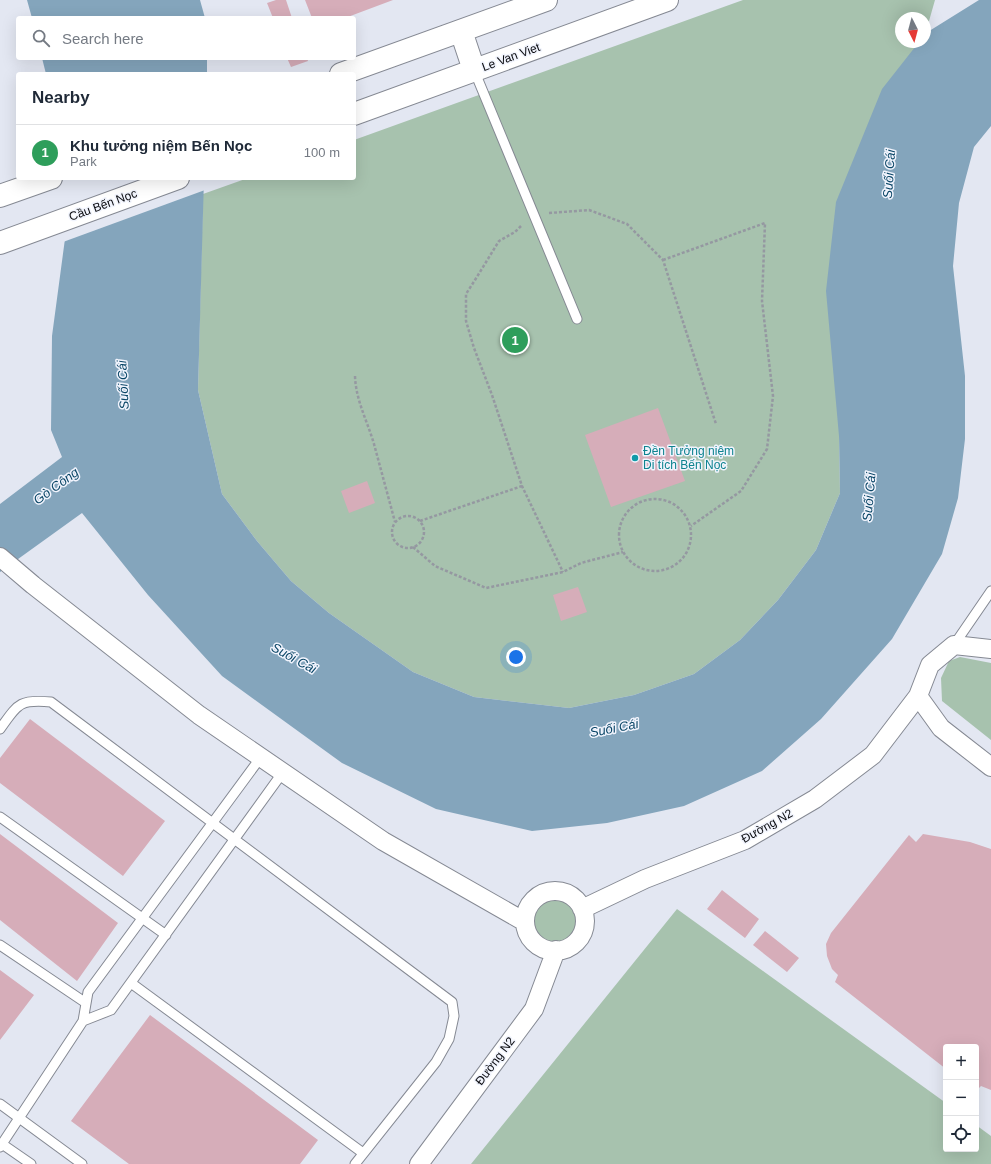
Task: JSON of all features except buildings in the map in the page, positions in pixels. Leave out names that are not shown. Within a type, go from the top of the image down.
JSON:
[{"type":"main road","points":[[346,72],[546,0]]},
{"type":"main road","name":"Le Van Viet","points":[[356,113],[667,0]]},
{"type":"main road","points":[[461,31],[474,70]]},
{"type":"main road","points":[[7,194],[46,180]]},
{"type":"main road","name":"Cầu Bến Nọc","points":[[0,242],[172,180]]},
{"type":"street","points":[[0,557],[33,585],[199,715],[383,841],[525,922]]},
{"type":"street","points":[[954,645],[991,649]]},
{"type":"street","name":"Đường N2","points":[[582,909],[645,879],[745,840],[815,799],[872,755],[918,696],[930,665],[954,645]]},
{"type":"street","points":[[918,696],[941,728],[991,767]]},
{"type":"street","points":[[558,891],[568,894],[576,900],[582,909],[584,925],[582,933],[572,945],[556,950],[547,950],[531,939],[525,922],[526,912],[531,903],[538,896],[548,892],[558,891]]},
{"type":"street","name":"Đường N2","points":[[419,1164],[534,1009],[556,950]]},
{"type":"lane","points":[[474,70],[577,319]]},
{"type":"lane","points":[[954,645],[991,591]]},
{"type":"lane","points":[[0,729],[17,706],[32,700],[51,702],[452,1002],[454,1016],[449,1040],[436,1062],[355,1164]]},
{"type":"lane","points":[[31,1164],[1,1146],[83,1021],[88,992],[260,757]]},
{"type":"lane","points":[[83,1021],[112,1010],[283,772]]},
{"type":"lane","points":[[0,817],[166,935]]},
{"type":"lane","points":[[0,945],[86,1003]]},
{"type":"lane","points":[[130,983],[363,1153]]},
{"type":"lane","points":[[0,1104],[82,1164]]},
{"type":"path","points":[[563,572],[522,486],[466,321],[466,294],[498,241],[515,232],[534,214],[589,210],[627,224],[663,260],[716,424]]},
{"type":"path","points":[[663,260],[764,223],[762,301],[773,396],[767,449],[741,491],[691,526]]},
{"type":"path","points":[[355,376],[355,391],[374,443],[395,522],[392,531],[394,541],[403,547],[413,547],[421,541],[424,531],[420,521],[412,516],[403,516],[395,522]]},
{"type":"path","points":[[420,521],[522,486]]},
{"type":"path","points":[[651,498],[668,500],[683,510],[691,526],[691,543],[683,558],[668,568],[651,571],[635,565],[623,552],[619,535],[623,518],[634,505],[651,498]]},
{"type":"path","points":[[413,547],[435,566],[486,588],[563,572],[581,563],[623,552]]},
{"type":"green space","points":[[743,0],[935,0],[931,14],[931,12],[895,12],[895,48],[918,48],[839,436],[840,493],[816,550],[778,600],[740,640],[694,674],[634,695],[569,708],[474,697],[413,672],[329,613],[291,581],[257,541],[222,494],[198,390],[203,194],[242,180],[356,180],[356,139]]},
{"type":"green space","points":[[960,657],[991,663],[991,740],[942,701],[941,678],[949,661]]},
{"type":"green space","points":[[550,897],[558,897],[567,901],[573,907],[577,920],[573,933],[567,939],[558,943],[550,943],[541,939],[535,933],[531,924],[531,916],[535,907],[541,901]]},
{"type":"green space","points":[[677,909],[943,1101],[943,1152],[979,1152],[979,1127],[991,1136],[991,1164],[471,1164]]},
{"type":"water","points":[[27,0],[200,0],[204,16],[31,16]]},
{"type":"water","points":[[979,0],[991,0],[991,126],[974,147],[959,203],[953,266],[965,376],[965,439],[958,498],[942,554],[892,639],[821,719],[762,771],[684,806],[607,823],[532,831],[436,809],[342,763],[222,676],[148,595],[82,513],[0,572],[0,504],[62,457],[51,430],[52,336],[73,180],[204,180],[198,390],[222,494],[257,541],[291,581],[329,613],[413,672],[474,697],[569,708],[634,695],[694,674],[740,640],[778,600],[816,550],[840,493],[839,436],[826,291],[836,202],[882,89],[914,48],[931,48],[931,30]]},
{"type":"water","points":[[42,60],[207,60],[207,72],[46,72]]},
{"type":"pier","points":[[71,180],[206,180],[205,190],[63,242]]},
{"type":"place","name":"Khu tưởng niệm Bến Nọc","points":[[515,340]]},
{"type":"place","name":"Đền Tưởng niệm Di tích Bến Nọc","points":[[635,458]]},
{"type":"water label","name":"Suối Cái","points":[[889,174]]},
{"type":"water label","name":"Suối Cái","points":[[123,385]]},
{"type":"water label","name":"Gò Công","points":[[56,486]]},
{"type":"water label","name":"Suối Cái","points":[[869,497]]},
{"type":"water label","name":"Suối Cái","points":[[294,658]]},
{"type":"water label","name":"Suối Cái","points":[[614,728]]}]
